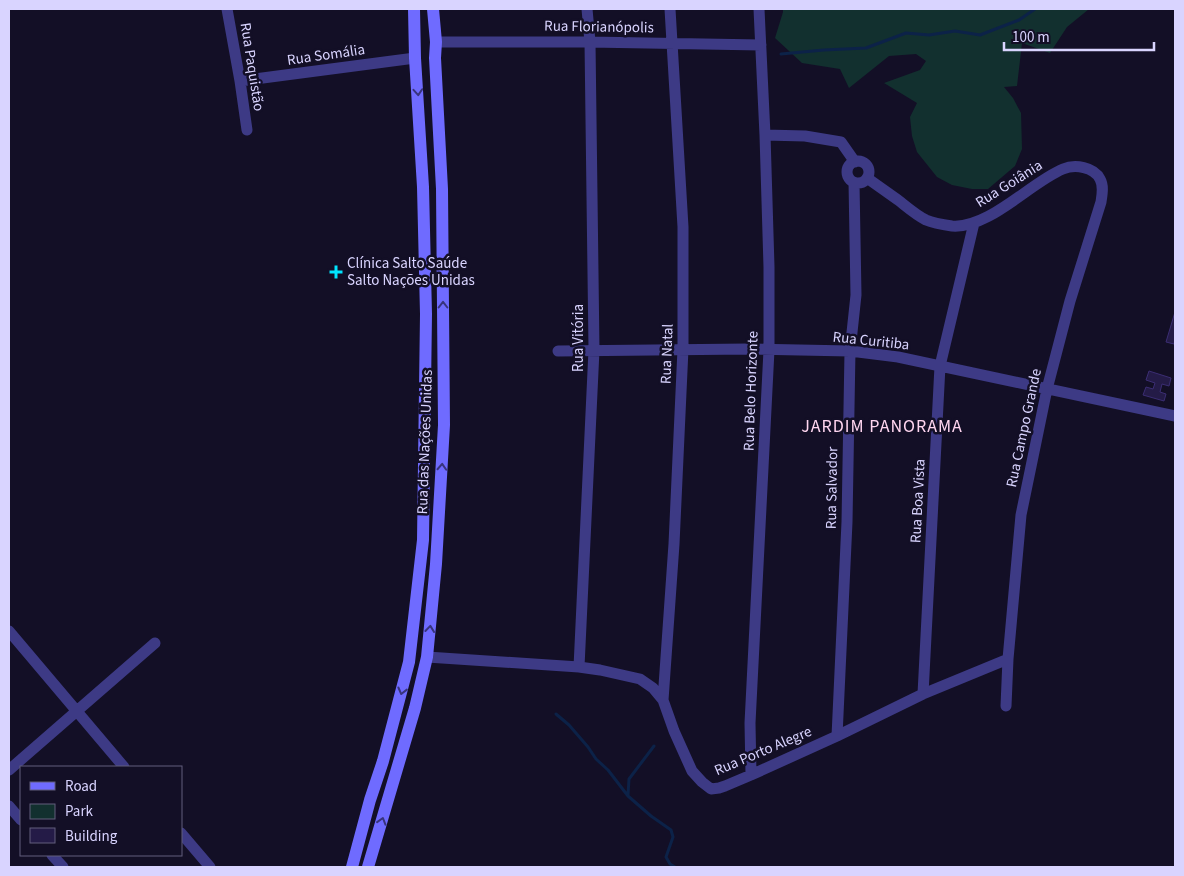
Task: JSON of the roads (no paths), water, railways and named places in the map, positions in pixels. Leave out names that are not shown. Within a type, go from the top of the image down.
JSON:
[{"type":"main road","name":"Rua das Nações Unidas","points":[[352,867],[409,662],[423,540],[426,314],[423,187],[414,9]]},
{"type":"main road","name":"Rua das Nações Unidas","points":[[368,867],[415,708],[427,657],[436,564],[444,425],[442,189],[433,9]]},
{"type":"main road","points":[[423,187],[430,185],[442,189]]},
{"type":"main road","points":[[423,540],[426,574],[431,573],[436,564]]},
{"type":"street","name":"Rua Paquistão","points":[[227,9],[240,82],[246,130]]},
{"type":"street","name":"Rua Vitória","points":[[579,667],[594,350],[590,42],[587,9]]},
{"type":"street","name":"Rua Natal","points":[[663,700],[674,544],[683,349],[683,227],[670,9]]},
{"type":"street","name":"Rua Belo Horizonte","points":[[751,775],[750,723],[769,350],[769,267],[759,9]]},
{"type":"street","name":"Rua Florianópolis","points":[[436,42],[761,45]]},
{"type":"street","name":"Rua Somália","points":[[240,82],[415,58]]},
{"type":"street","points":[[765,135],[805,136],[841,142],[855,162]]},
{"type":"street","points":[[857,161],[863,162],[867,165],[869,171],[867,178],[859,183],[854,182],[849,178],[848,167],[857,161]]},
{"type":"street","name":"Rua Goiânia","points":[[867,178],[910,210],[928,220],[954,226],[974,223],[989,216],[1064,168],[1075,166],[1089,169]]},
{"type":"street","name":"Rua Campo Grande","points":[[1006,706],[1008,658],[1021,515],[1047,389],[1070,301],[1101,202],[1103,189],[1100,178],[1089,169]]},
{"type":"street","name":"Rua Salvador","points":[[837,736],[847,522],[850,351],[856,295],[854,182]]},
{"type":"street","name":"Rua Boa Vista","points":[[923,694],[940,366],[974,223]]},
{"type":"street","name":"Rua Curitiba","points":[[558,351],[683,349],[850,351],[898,357],[1175,416]]},
{"type":"street","points":[[9,631],[123,766]]},
{"type":"street","points":[[9,770],[155,643]]},
{"type":"street","name":"Rua Porto Alegre","points":[[427,657],[579,667],[640,679],[663,700],[670,722],[692,771],[702,782],[711,788],[719,788],[751,775],[923,694],[1008,658]]},
{"type":"street","points":[[9,806],[20,819]]},
{"type":"street","points":[[182,834],[210,867]]},
{"type":"street","points":[[53,856],[63,867]]},
{"type":"waterway","points":[[781,54],[866,48],[906,33],[929,35],[955,31],[980,35],[1019,20],[1035,9]]},
{"type":"waterway","points":[[556,714],[569,725],[628,796],[671,830],[673,837],[666,857],[670,864],[675,867]]},
{"type":"waterway","points":[[628,795],[629,779],[654,746]]},
{"type":"place","name":"Clínica Salto Saúde Salto Nações Unidas","points":[[336,272]]},
{"type":"district","name":"JARDIM PANORAMA","points":[[882,426]]}]
